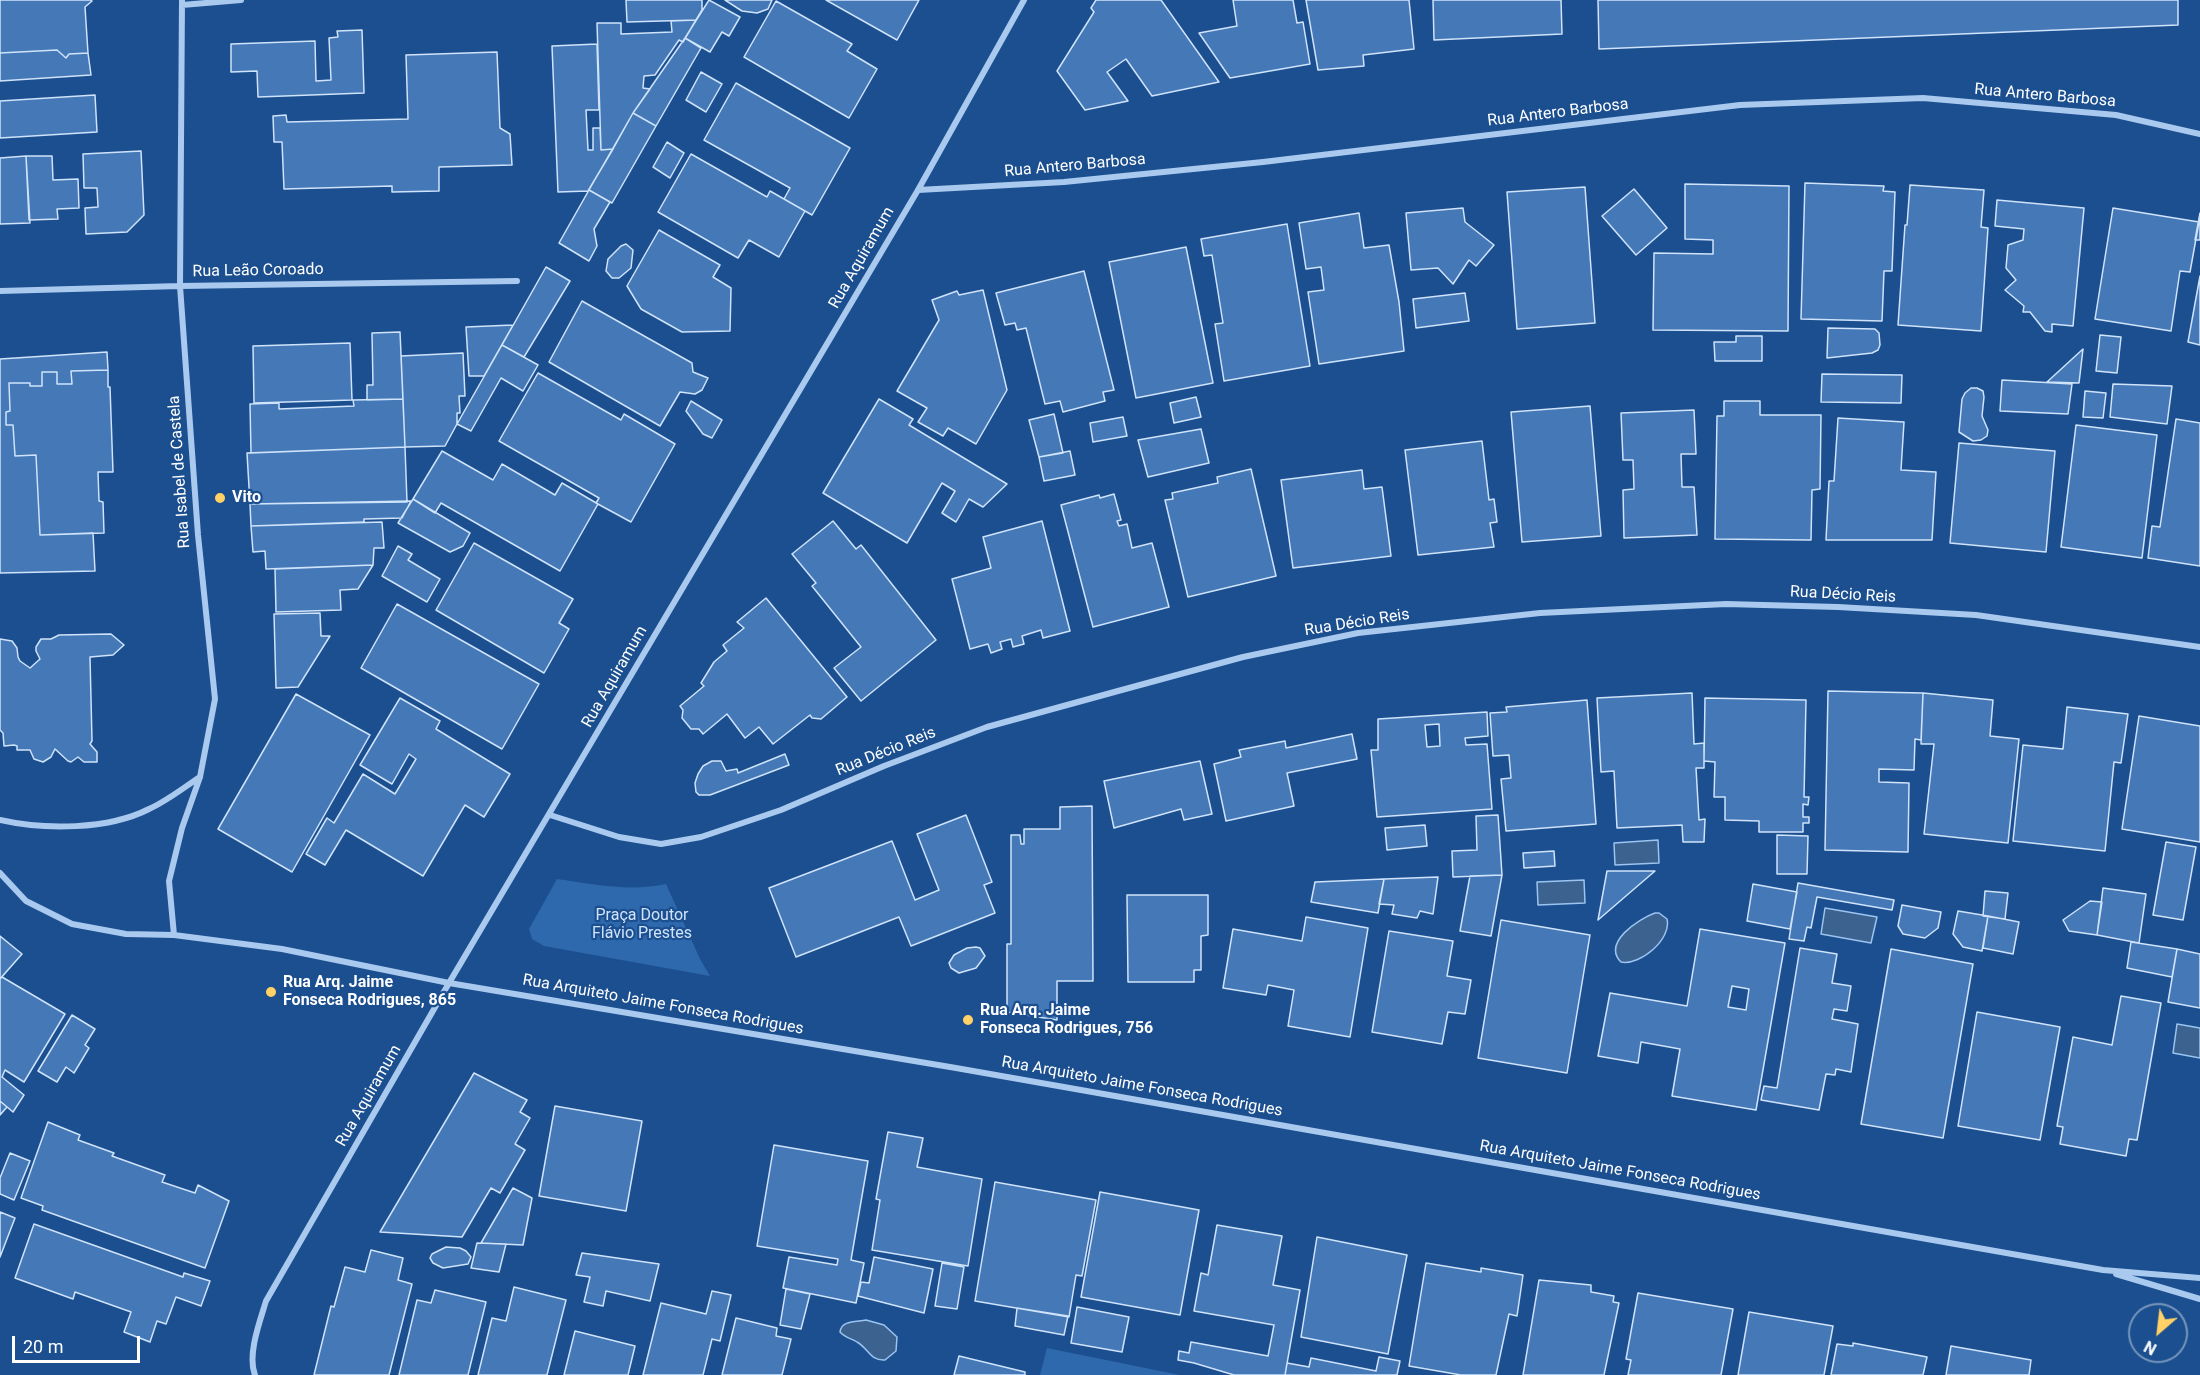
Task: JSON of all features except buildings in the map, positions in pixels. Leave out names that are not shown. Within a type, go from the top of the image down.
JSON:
[{"type":"street","points":[[182,2],[241,0]]},
{"type":"street","name":"Rua Aquiramum","points":[[255,1375],[253,1369],[255,1340],[266,1301],[449,983],[918,190],[1024,0]]},
{"type":"street","name":"Rua Isabel de Castela","points":[[174,935],[169,881],[182,828],[200,777],[215,699],[198,535],[180,286],[182,2]]},
{"type":"street","name":"Rua Antero Barbosa","points":[[918,190],[1064,182],[1263,162],[1740,105],[1923,98],[2116,115],[2200,134]]},
{"type":"street","name":"Rua Leão Coroado","points":[[0,291],[517,281]]},
{"type":"street","name":"Rua Décio Reis","points":[[550,815],[619,837],[661,844],[700,837],[781,810],[884,766],[987,727],[1243,657],[1358,633],[1540,613],[1726,604],[1838,607],[1976,615],[2200,646]]},
{"type":"street","points":[[0,820],[23,825],[58,828],[115,821],[149,810],[200,777]]},
{"type":"street","name":"Rua Arquiteto Jaime Fonseca Rodrigues","points":[[0,873],[26,901],[72,924],[126,934],[174,935],[282,949],[449,983],[956,1068],[2103,1270],[2200,1278]]},
{"type":"street","name":"Rua Arquiteto Jaime Fonseca Rodrigues","points":[[2103,1270],[2200,1299]]},
{"type":"green space","name":"Praça Doutor Flávio Prestes","points":[[557,879],[625,887],[666,884],[710,976],[544,946],[532,939],[529,929]]},
{"type":"green space","points":[[1047,1348],[1180,1375],[1040,1375]]},
{"type":"shaded area","points":[[1658,840],[1659,863],[1615,865],[1614,843]]},
{"type":"shaded area","points":[[1584,880],[1585,903],[1538,905],[1537,882]]},
{"type":"shaded area","points":[[1825,908],[1877,917],[1871,943],[1821,934]]},
{"type":"shaded area","points":[[1655,913],[1667,919],[1665,935],[1653,949],[1637,960],[1621,962],[1616,955],[1619,940],[1632,926]]},
{"type":"shaded area","points":[[2177,1024],[2200,1028],[2200,1058],[2173,1053]]},
{"type":"shaded area","points":[[866,1320],[884,1325],[897,1337],[896,1351],[885,1360],[876,1359],[861,1345],[840,1332],[846,1323]]},
{"type":"place","name":"Vito","points":[[220,498]]},
{"type":"place","name":"Rua Arq. Jaime Fonseca Rodrigues, 865","points":[[271,992]]},
{"type":"place","name":"Rua Arq. Jaime Fonseca Rodrigues, 756","points":[[968,1020]]}]
